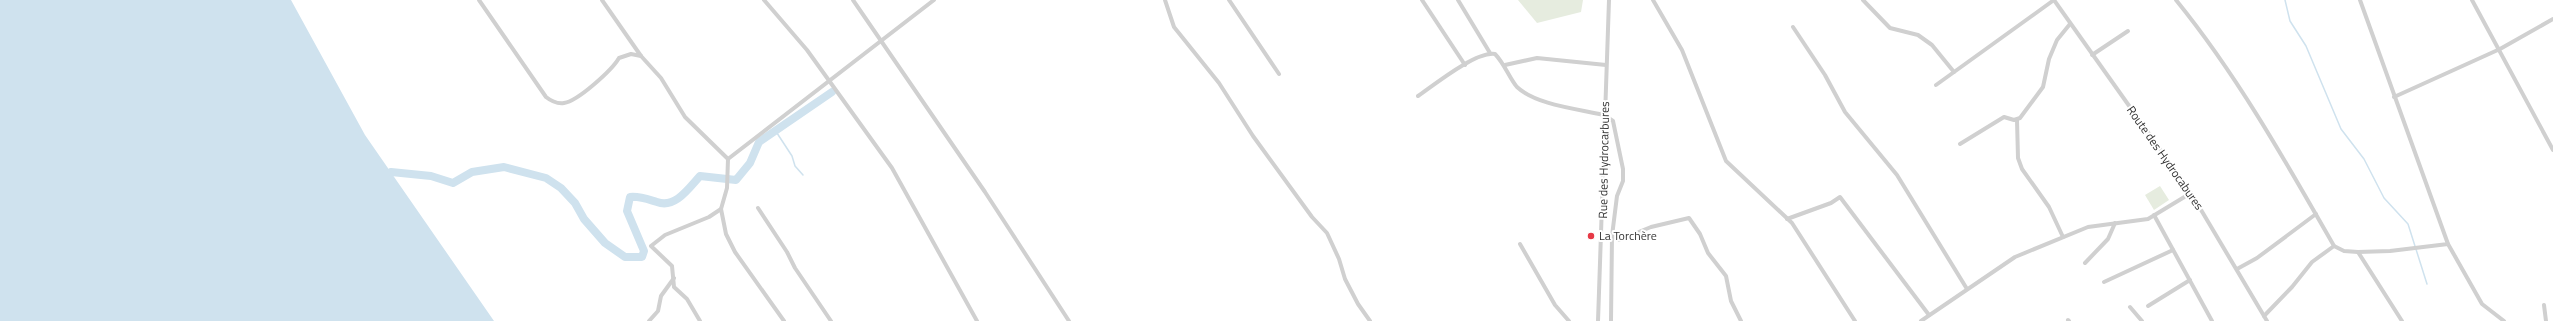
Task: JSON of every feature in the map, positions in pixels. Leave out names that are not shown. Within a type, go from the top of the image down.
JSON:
[{"type":"street","points":[[479,0],[546,97],[558,103],[569,102],[578,96],[613,68],[619,58],[631,54],[641,56]]},
{"type":"street","points":[[602,0],[641,56],[661,78],[685,117],[728,159]]},
{"type":"street","points":[[764,0],[831,81],[892,168],[977,321]]},
{"type":"street","points":[[853,0],[985,192],[1069,321]]},
{"type":"street","points":[[784,321],[735,252],[726,234],[722,209],[727,188],[728,174],[726,164],[728,159],[796,105],[831,81],[882,42],[934,0]]},
{"type":"street","points":[[1165,0],[1174,27],[1219,84],[1253,136],[1312,217],[1327,233],[1339,259],[1345,279],[1370,321]]},
{"type":"street","points":[[1229,0],[1279,74]]},
{"type":"street","points":[[1422,0],[1464,65]]},
{"type":"street","points":[[1458,0],[1490,53]]},
{"type":"street","name":"Rue des Hydrocarbures","points":[[1598,321],[1604,199],[1604,115],[1609,0]]},
{"type":"street","points":[[1653,0],[1682,50],[1726,161],[1743,179],[1767,197],[1806,242],[1855,321]]},
{"type":"street","points":[[1863,0],[1890,28],[1918,35],[1932,45],[1954,72]]},
{"type":"street","points":[[1936,84],[2054,0]]},
{"type":"street","name":"Route des Hydrocabures","points":[[2054,0],[2191,193],[2267,321]]},
{"type":"street","points":[[2176,0],[2203,32],[2270,136],[2334,246],[2344,251],[2358,252],[2448,244]]},
{"type":"street","points":[[2360,0],[2448,244],[2482,304],[2504,321]]},
{"type":"street","points":[[2472,0],[2500,49],[2553,150]]},
{"type":"street","points":[[2394,97],[2500,49],[2553,19]]},
{"type":"street","points":[[2063,237],[2049,207],[2022,169],[2018,158],[2017,120],[2043,87],[2054,46],[2062,32],[2070,24]]},
{"type":"street","points":[[1793,27],[1825,75],[1844,112],[1897,175],[1967,289]]},
{"type":"street","points":[[2092,55],[2128,31]]},
{"type":"street","points":[[1418,96],[1464,65],[1490,53],[1495,54],[1505,65],[1516,86],[1530,97],[1604,115],[1613,121],[1616,128],[1623,169],[1623,181],[1616,196],[1612,236],[1611,321]]},
{"type":"street","points":[[1505,65],[1537,58],[1606,65]]},
{"type":"street","points":[[1960,144],[2004,117],[2017,120]]},
{"type":"street","points":[[1921,321],[2014,257],[2095,225],[2139,221],[2154,215],[2191,193]]},
{"type":"street","points":[[1787,219],[1831,203],[1840,197],[1929,315]]},
{"type":"street","points":[[758,208],[787,252],[794,268],[832,321]]},
{"type":"street","points":[[700,321],[687,299],[674,287],[672,266],[651,246],[665,235],[709,217],[722,209]]},
{"type":"street","points":[[2237,269],[2257,258],[2316,214]]},
{"type":"street","points":[[2154,215],[2212,321]]},
{"type":"street","points":[[1612,236],[1619,240],[1651,227],[1689,218],[1700,234],[1708,253],[1726,276],[1731,301],[1741,321]]},
{"type":"street","points":[[2085,263],[2108,239],[2115,223]]},
{"type":"street","points":[[1520,244],[1555,305],[1569,321]]},
{"type":"street","points":[[2264,316],[2292,287],[2312,262],[2334,246]]},
{"type":"street","points":[[2104,282],[2174,250]]},
{"type":"street","points":[[2358,252],[2402,321]]},
{"type":"street","points":[[649,321],[658,312],[661,296],[674,277]]},
{"type":"street","points":[[2148,306],[2190,280]]},
{"type":"street","points":[[2544,305],[2546,321]]},
{"type":"street","points":[[2130,307],[2142,321]]},
{"type":"shaded area","points":[[1518,0],[1583,0],[1581,12],[1537,23]]},
{"type":"shaded area","points":[[2160,186],[2169,200],[2154,210],[2145,195]]},
{"type":"water","points":[[0,0],[291,0],[365,135],[494,321],[0,321]]},
{"type":"waterway","points":[[2285,0],[2290,21],[2306,46],[2341,129],[2364,159],[2384,198],[2408,224],[2427,284]]},
{"type":"waterway","points":[[391,172],[431,176],[453,183],[472,172],[504,167],[546,178],[561,188],[575,203],[584,219],[605,243],[625,257],[642,257],[644,251],[627,211],[630,197],[640,197],[657,202],[670,203],[681,196],[700,176],[736,180],[750,163],[759,142],[832,92]]},
{"type":"waterway","points":[[775,130],[792,156],[795,166],[803,175]]},
{"type":"place","name":"La Torchère","points":[[1591,236]]}]
